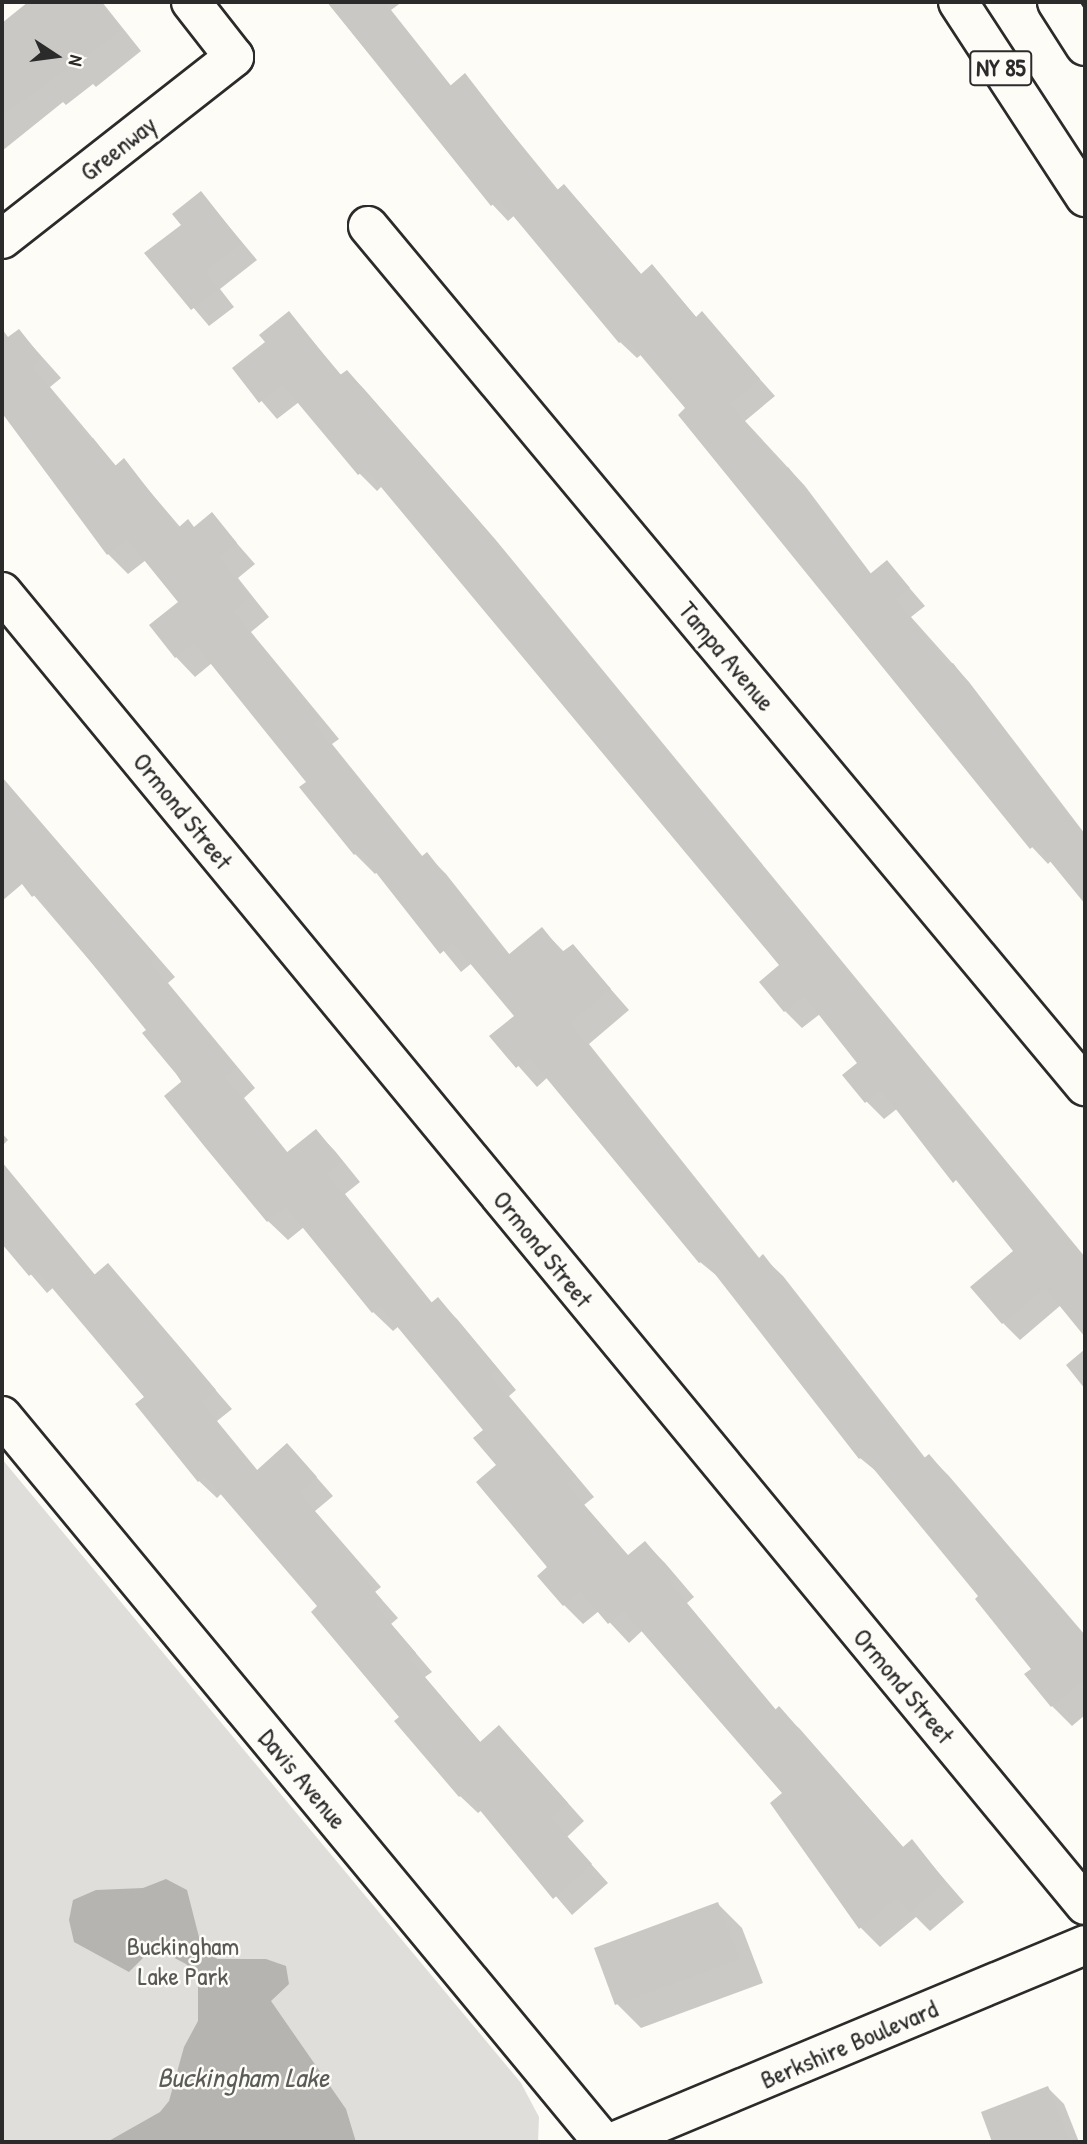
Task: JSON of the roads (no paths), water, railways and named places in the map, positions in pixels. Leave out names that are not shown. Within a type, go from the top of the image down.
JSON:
[{"type":"main road","name":"Greenway","points":[[2,239],[234,57],[191,2]]},
{"type":"main road","points":[[942,2],[1044,134]]},
{"type":"main road","name":"NY 85","points":[[958,2],[1085,197]]},
{"type":"main road","name":"Tampa Avenue","points":[[368,226],[1085,1086]]},
{"type":"main road","name":"Ormond Street","points":[[2,592],[1085,1905]]},
{"type":"main road","name":"Davis Avenue","points":[[2,1416],[603,2142]]},
{"type":"main road","name":"Berkshire Boulevard","points":[[613,2142],[1085,1945]]},
{"type":"water","name":"Buckingham Lake","points":[[166,1879],[187,1890],[199,1937],[217,1959],[266,1959],[286,1966],[289,1984],[271,2001],[346,2109],[356,2142],[107,2142],[160,2112],[169,2101],[184,2047],[198,2021],[198,1978],[186,1964],[167,1954],[149,1952],[129,1972],[74,1942],[69,1920],[73,1900],[96,1890],[143,1888]]},
{"type":"park label","name":"Buckingham Lake Park","points":[[183,1961]]}]
